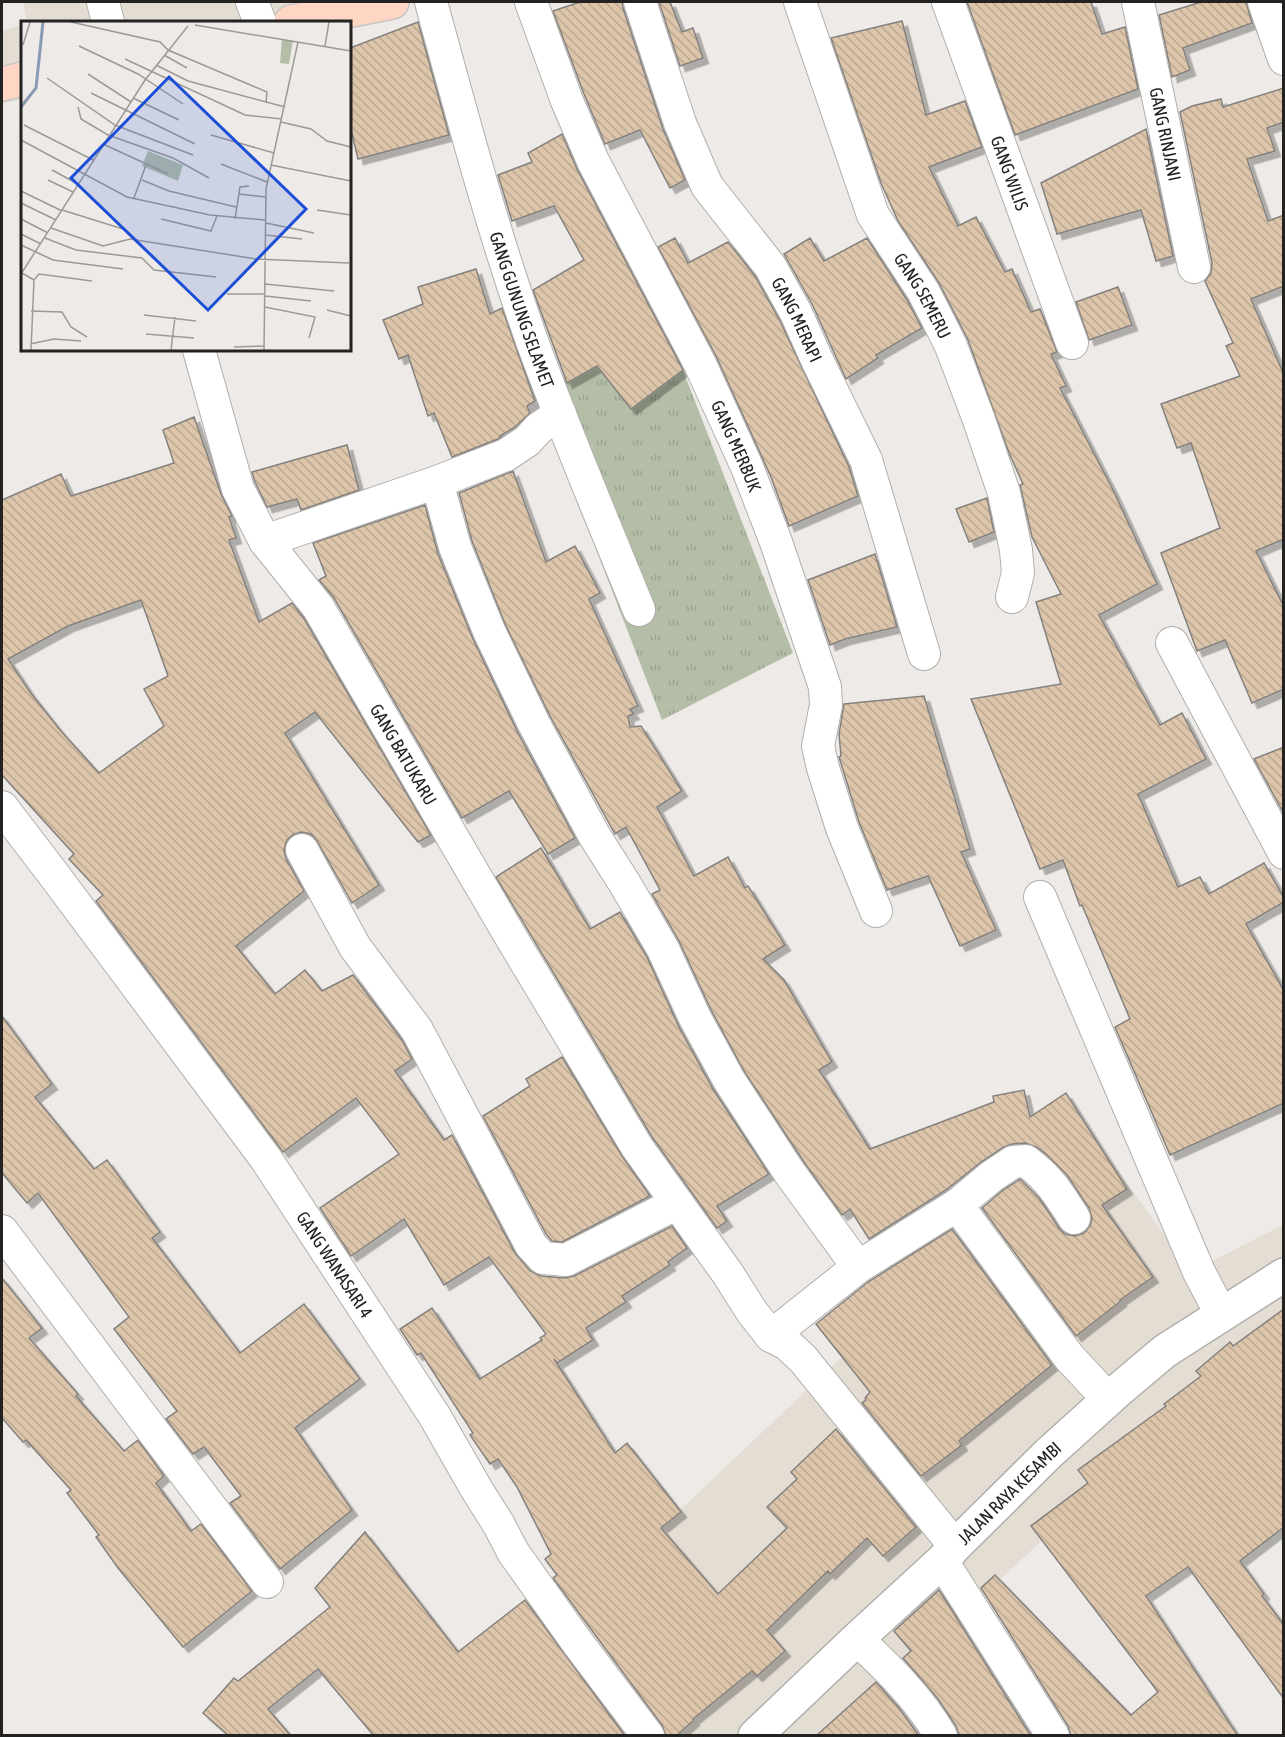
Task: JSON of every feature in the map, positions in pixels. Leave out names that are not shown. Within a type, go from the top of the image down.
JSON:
[{"type":"main road","points":[[296,21],[392,2]]},
{"type":"street","points":[[252,2],[260,21]]},
{"type":"street","name":"GANG GUNUNG SELAMET","points":[[431,2],[477,174],[532,340],[639,610]]},
{"type":"street","name":"GANG MERBUK","points":[[531,2],[567,101],[593,161],[700,364],[747,467],[776,542],[825,687],[826,705],[818,746],[823,768],[842,828],[876,911]]},
{"type":"street","name":"GANG MERAPI","points":[[639,2],[680,123],[707,186],[770,266],[796,313],[866,460],[924,654]]},
{"type":"street","name":"GANG SEMERU","points":[[800,2],[873,215],[923,291],[936,316],[951,346],[979,420],[1004,493],[1016,550],[1018,573],[1012,597]]},
{"type":"street","name":"GANG WILIS","points":[[948,2],[1072,343]]},
{"type":"street","name":"GANG RINJANI","points":[[1138,2],[1194,267]]},
{"type":"street","points":[[1264,2],[1284,59]]},
{"type":"street","name":"GANG BATUKARU","points":[[199,351],[238,489],[265,541],[318,607],[509,934],[638,1147],[728,1274],[752,1312],[771,1336],[787,1344],[803,1359],[948,1553],[1053,1736]]},
{"type":"street","points":[[265,541],[437,482],[506,455],[560,414]]},
{"type":"street","points":[[437,482],[455,548],[484,620],[534,724],[594,835],[663,949],[694,1018],[729,1080],[789,1173],[858,1267]]},
{"type":"street","points":[[1172,643],[1284,853]]},
{"type":"street","name":"GANG WANASARI 4","points":[[2,807],[266,1160],[434,1415],[513,1552],[648,1736]]},
{"type":"street","points":[[302,850],[355,947],[417,1030],[531,1245],[543,1258],[566,1260],[677,1203]]},
{"type":"street","points":[[1040,897],[1199,1272],[1221,1314]]},
{"type":"street","points":[[771,1336],[858,1267],[957,1205],[1013,1162],[1026,1161],[1040,1171],[1053,1184],[1074,1218]]},
{"type":"street","points":[[957,1205],[1069,1357],[1108,1400]]},
{"type":"street","points":[[2,1231],[267,1582]]},
{"type":"street","name":"JALAN RAYA KESAMBI","points":[[755,1736],[948,1553],[1048,1453],[1108,1400],[1165,1352],[1284,1275]]},
{"type":"street","points":[[857,1638],[901,1680],[929,1716],[940,1736]]},
{"type":"shaded area","points":[[23,2],[290,2],[296,21],[27,21]]},
{"type":"shaded area","points":[[21,25],[21,99],[2,104],[2,30]]},
{"type":"shaded area","points":[[1105,1153],[1191,1272],[1283,1225],[1283,1342],[1249,1364],[1038,1544],[835,1735],[453,1736],[563,1621],[963,1242]]},
{"type":"green space","points":[[670,337],[793,653],[662,720],[535,391]]},
{"type":"building","points":[[580,2],[622,2],[663,129],[685,180],[670,188],[640,130],[605,144],[553,11]]},
{"type":"building","points":[[659,2],[670,2],[682,32],[693,28],[703,58],[680,66]]},
{"type":"building","points":[[967,2],[1091,2],[1102,34],[1125,27],[1138,89],[1015,135]]},
{"type":"building","points":[[1201,2],[1246,2],[1252,23],[1183,48],[1190,70],[1172,77],[1159,15]]},
{"type":"building","points":[[902,21],[926,115],[965,101],[982,147],[929,167],[958,226],[976,217],[1005,272],[1012,269],[1031,312],[1040,309],[1057,352],[1051,354],[1066,386],[1060,388],[1113,490],[1157,584],[1099,615],[1160,725],[1182,713],[1206,759],[1138,794],[1178,887],[1200,877],[1209,894],[1264,863],[1284,898],[1284,902],[1246,924],[1284,991],[1284,1103],[1170,1155],[1115,1027],[1130,1019],[1082,905],[1080,906],[1063,860],[1040,869],[971,699],[1061,684],[1036,602],[1061,594],[1032,537],[1020,485],[1023,484],[1009,453],[968,340],[939,283],[898,221],[881,183],[831,38]]},
{"type":"building","points":[[418,22],[449,135],[358,159],[351,129],[351,48]]},
{"type":"building","points":[[1284,88],[1284,122],[1267,128],[1275,151],[1247,159],[1268,221],[1284,215],[1284,286],[1251,299],[1284,375],[1284,539],[1256,551],[1284,607],[1284,689],[1252,703],[1225,640],[1197,651],[1161,553],[1220,528],[1191,443],[1177,448],[1161,404],[1240,376],[1226,346],[1233,343],[1205,281],[1211,273],[1212,263],[1180,112],[1192,106],[1221,99],[1223,107]]},
{"type":"building","points":[[1146,129],[1173,256],[1156,261],[1141,210],[1057,234],[1041,183]]},
{"type":"building","points":[[562,134],[577,169],[683,370],[631,409],[597,366],[567,383],[533,290],[584,260],[554,206],[512,221],[498,175],[532,162],[528,153]]},
{"type":"building","points":[[675,238],[688,263],[728,242],[755,276],[780,321],[849,467],[858,496],[789,526],[771,477],[716,356],[658,247]]},
{"type":"building","points":[[810,238],[824,261],[867,238],[907,300],[922,328],[876,355],[878,358],[846,379],[812,304],[784,254]]},
{"type":"building","points":[[476,269],[490,314],[502,308],[535,401],[527,406],[530,413],[501,437],[452,457],[434,413],[428,416],[408,355],[399,359],[383,320],[423,304],[418,287]]},
{"type":"building","points":[[1118,287],[1132,325],[1089,340],[1076,302]]},
{"type":"building","points":[[194,417],[221,494],[232,516],[229,517],[236,538],[229,540],[259,622],[292,603],[303,617],[431,835],[418,842],[315,712],[285,733],[379,885],[352,903],[317,841],[311,834],[302,832],[294,834],[287,840],[284,850],[286,859],[304,891],[236,946],[275,994],[305,970],[322,991],[353,975],[402,1040],[412,1059],[395,1071],[444,1140],[452,1135],[515,1253],[530,1271],[541,1276],[564,1278],[574,1276],[672,1226],[687,1248],[668,1262],[670,1265],[622,1296],[626,1302],[586,1328],[593,1340],[557,1363],[554,1359],[615,1453],[627,1443],[681,1512],[661,1528],[718,1594],[787,1528],[767,1507],[797,1479],[791,1472],[836,1429],[916,1527],[883,1556],[867,1538],[830,1574],[828,1571],[767,1630],[785,1651],[757,1676],[752,1671],[693,1719],[676,1736],[666,1736],[662,1725],[553,1578],[557,1575],[545,1559],[551,1554],[517,1487],[498,1459],[490,1464],[470,1435],[473,1433],[421,1353],[417,1355],[400,1329],[432,1308],[480,1379],[542,1340],[540,1338],[546,1334],[489,1257],[444,1285],[404,1219],[351,1256],[320,1208],[399,1154],[356,1098],[283,1152],[96,901],[103,895],[69,859],[74,854],[2,775],[2,500],[61,474],[71,496],[174,463],[163,430]],"holes":[[[141,600],[168,676],[144,689],[164,726],[99,773],[60,730],[8,659],[68,626]]]},
{"type":"building","points":[[347,445],[359,490],[301,510],[297,499],[267,507],[252,472]]},
{"type":"building","points":[[513,471],[546,562],[575,546],[600,593],[589,599],[638,706],[630,709],[634,714],[628,716],[630,727],[641,726],[682,791],[657,807],[694,876],[728,857],[745,888],[748,886],[785,945],[763,959],[784,980],[832,1062],[819,1070],[870,1149],[994,1102],[993,1096],[1024,1090],[1030,1117],[1066,1093],[1127,1189],[1102,1205],[1153,1277],[1120,1300],[1076,1336],[982,1208],[1020,1179],[1039,1198],[1065,1234],[1075,1236],[1084,1233],[1090,1226],[1092,1218],[1089,1208],[1067,1175],[1046,1154],[1025,1143],[1004,1147],[946,1190],[869,1239],[850,1209],[842,1215],[744,1071],[711,1010],[679,941],[652,894],[660,890],[626,827],[615,834],[550,716],[505,624],[472,541],[459,493]]},
{"type":"building","points":[[987,498],[994,532],[969,542],[956,509]]},
{"type":"building","points":[[425,505],[438,554],[473,639],[518,733],[575,838],[548,854],[509,791],[462,818],[334,598],[319,580],[326,576],[313,543]]},
{"type":"building","points":[[875,554],[897,627],[845,639],[830,645],[808,580]]},
{"type":"building","points":[[924,696],[970,849],[961,852],[996,930],[960,946],[928,876],[887,890],[859,822],[839,757],[841,756],[839,734],[844,704]]},
{"type":"building","points":[[1284,747],[1284,814],[1254,759]]},
{"type":"building","points":[[541,848],[590,929],[620,912],[647,957],[679,1027],[713,1089],[769,1174],[717,1206],[727,1221],[717,1228],[652,1137],[496,877]]},
{"type":"building","points":[[2,1016],[52,1084],[35,1097],[94,1169],[107,1160],[160,1232],[152,1238],[240,1353],[304,1304],[360,1379],[295,1428],[352,1510],[280,1569],[230,1503],[241,1496],[204,1447],[193,1454],[166,1419],[177,1411],[114,1329],[129,1317],[38,1193],[27,1203],[2,1173]]},
{"type":"building","points":[[562,1057],[622,1156],[650,1196],[562,1242],[552,1241],[546,1234],[483,1116],[530,1086],[526,1079]]},
{"type":"building","points":[[952,1229],[1052,1365],[959,1441],[962,1445],[921,1476],[862,1403],[870,1392],[816,1324],[868,1282]]},
{"type":"building","points":[[2,1278],[42,1328],[29,1338],[124,1451],[138,1440],[164,1476],[156,1483],[191,1531],[201,1524],[252,1591],[183,1647],[118,1568],[96,1537],[99,1535],[67,1493],[71,1490],[26,1440],[23,1442],[2,1418]]},
{"type":"building","points":[[1284,1309],[1284,1527],[1240,1561],[1284,1625],[1284,1699],[1188,1567],[1146,1596],[1238,1736],[1071,1736],[1068,1726],[981,1588],[995,1575],[1131,1715],[1158,1692],[1031,1526],[1088,1483],[1078,1470],[1166,1406],[1164,1404],[1201,1376],[1196,1371],[1230,1342],[1233,1346]]},
{"type":"building","points":[[365,1532],[458,1652],[525,1600],[625,1736],[374,1736],[318,1669],[268,1709],[291,1736],[229,1736],[203,1713],[234,1678],[238,1681],[330,1607],[315,1588]]},
{"type":"building","points":[[939,1590],[1031,1736],[959,1736],[956,1726],[938,1699],[903,1658],[911,1651],[894,1631]]},
{"type":"building","points":[[876,1682],[919,1736],[816,1736]]}]
